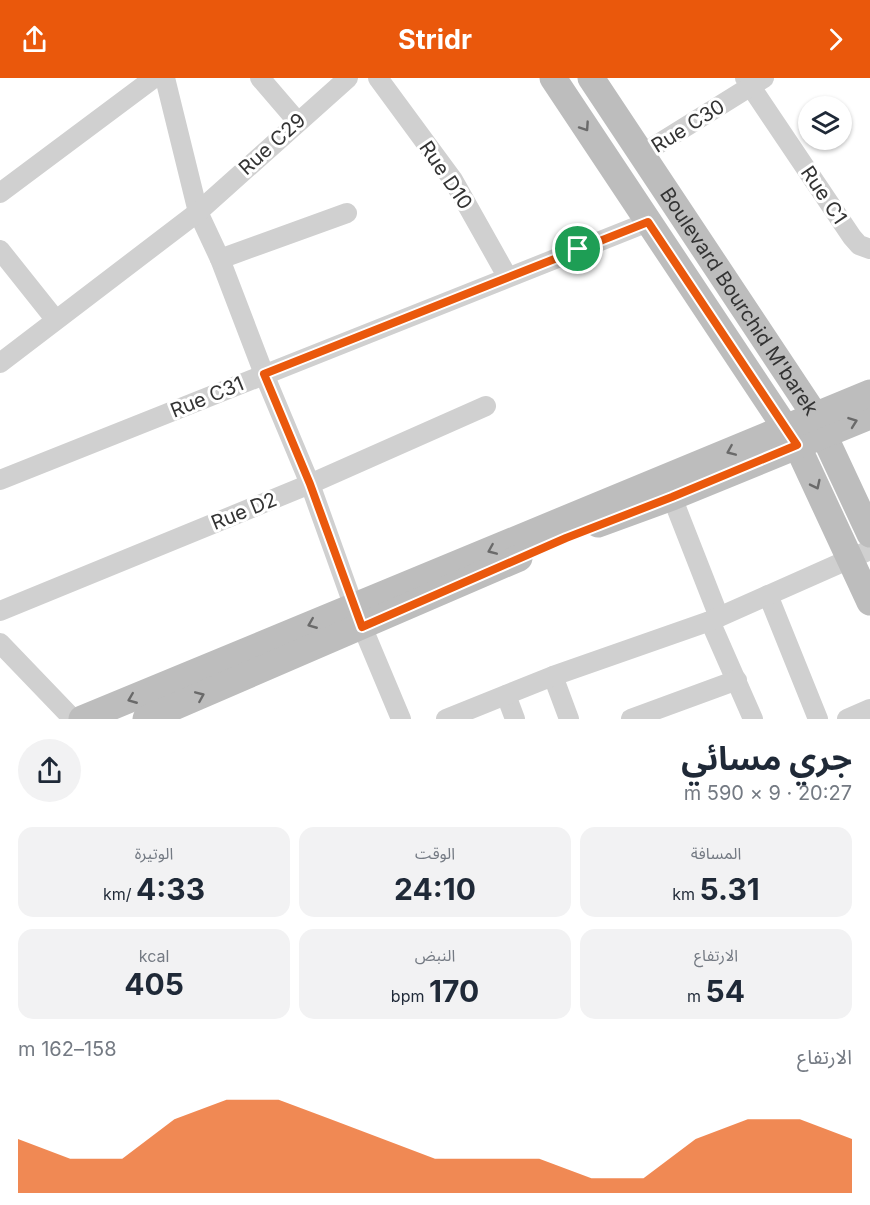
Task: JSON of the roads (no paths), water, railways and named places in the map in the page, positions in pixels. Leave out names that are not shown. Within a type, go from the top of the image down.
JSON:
[{"type":"main road","name":"Boulevard Bourchid M'barek","points":[[553,78],[791,436],[860,553],[870,602]]},
{"type":"main road","name":"Boulevard Bourchid M'barek","points":[[591,78],[818,424],[870,534]]},
{"type":"main road","points":[[643,213],[663,186]]},
{"type":"main road","points":[[146,719],[358,617],[818,424],[870,393]]},
{"type":"main road","points":[[818,424],[870,416]]},
{"type":"main road","points":[[82,719],[672,497],[791,436]]},
{"type":"street","points":[[0,193],[154,78]]},
{"type":"street","points":[[165,78],[198,212],[220,259],[264,374],[310,484],[358,617],[401,719]]},
{"type":"street","points":[[260,78],[297,122]]},
{"type":"street","name":"Rue C29","points":[[0,363],[198,212],[348,78]]},
{"type":"street","name":"Rue D10","points":[[378,78],[453,180],[507,276]]},
{"type":"street","name":"Rue C30","points":[[642,154],[753,81]]},
{"type":"street","name":"Rue C1","points":[[753,81],[852,237],[868,249]]},
{"type":"street","points":[[220,259],[347,213]]},
{"type":"street","name":"Rue C31","points":[[0,480],[507,276],[643,213]]},
{"type":"street","points":[[0,250],[55,319]]},
{"type":"street","name":"Rue D2","points":[[0,611],[310,484],[486,406]]},
{"type":"street","points":[[672,497],[753,719]]},
{"type":"street","points":[[446,719],[553,676],[715,619],[860,553]]},
{"type":"street","points":[[768,595],[818,719]]},
{"type":"street","points":[[0,643],[73,719]]},
{"type":"street","points":[[553,676],[569,719]]},
{"type":"street","points":[[636,718],[737,680]]},
{"type":"street","points":[[506,695],[514,719]]},
{"type":"street","points":[[847,719],[870,709]]}]
